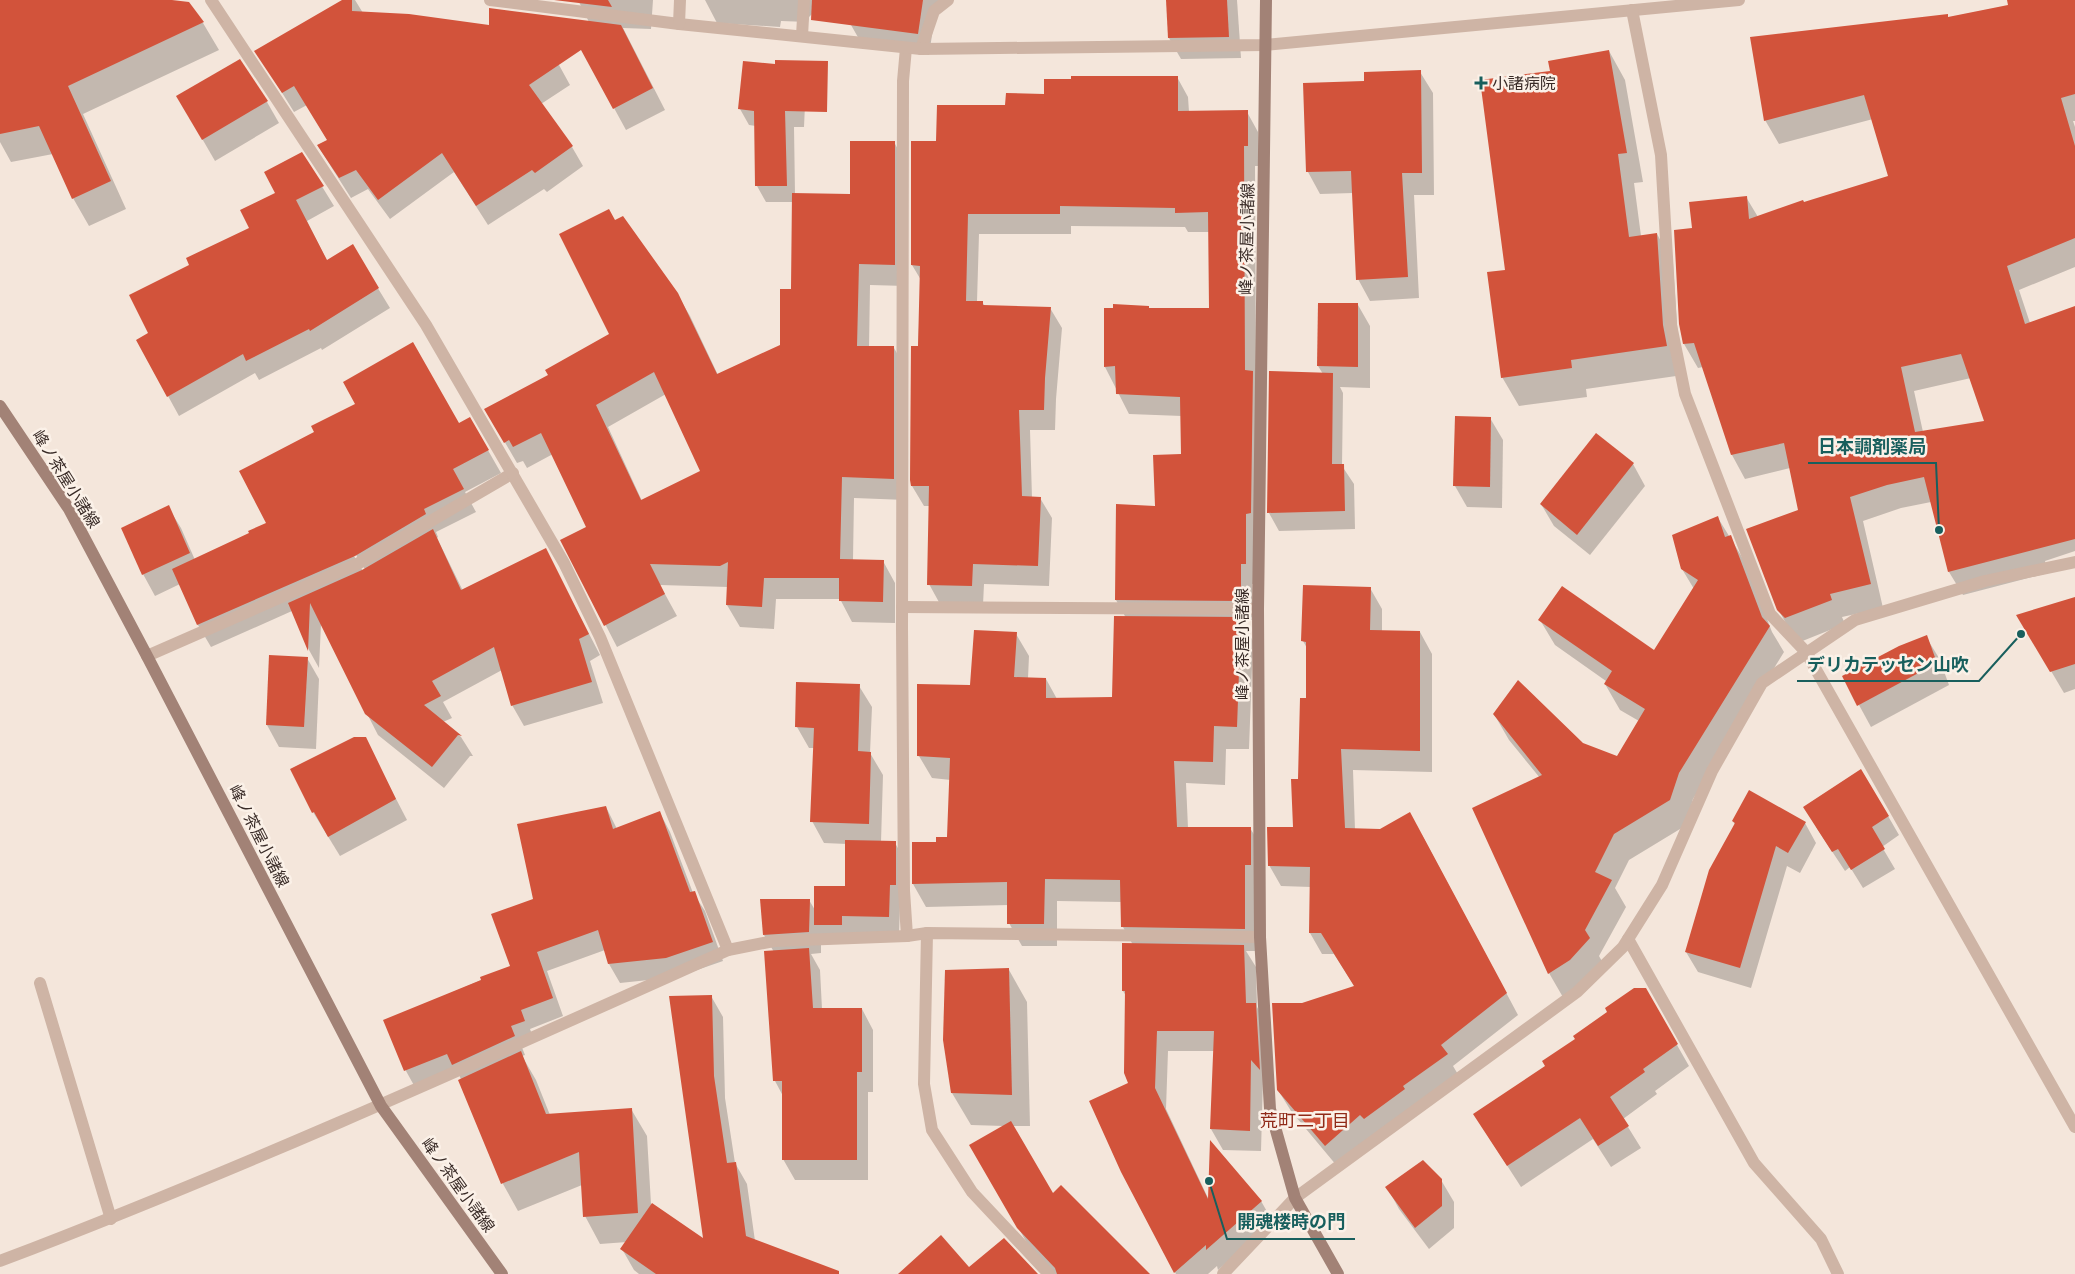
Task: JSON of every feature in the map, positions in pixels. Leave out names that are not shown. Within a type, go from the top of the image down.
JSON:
[{"type":"main road","name":"峰ノ茶屋小諸線","points":[[1266,0],[1258,609],[1260,938],[1270,1109],[1295,1198],[1338,1274]]},
{"type":"main road","name":"峰ノ茶屋小諸線","points":[[0,406],[69,509],[381,1106],[502,1274]]},
{"type":"street","points":[[210,0],[426,325],[564,563],[600,637],[728,950]]},
{"type":"street","points":[[490,0],[679,24],[920,49],[1265,45],[1739,0]]},
{"type":"street","points":[[679,24],[680,0]]},
{"type":"street","points":[[802,36],[804,0]]},
{"type":"street","points":[[920,49],[934,11],[948,0]]},
{"type":"street","points":[[1632,10],[1661,155],[1671,325],[1686,394],[1770,614],[1806,652],[2075,1127]]},
{"type":"street","points":[[906,48],[903,81],[902,607],[904,891],[907,936]]},
{"type":"street","points":[[147,656],[360,564],[513,473]]},
{"type":"street","points":[[1223,1274],[1295,1198],[1577,992],[1623,947],[1662,885],[1712,772],[1762,683],[1855,620],[1985,581],[2075,562]]},
{"type":"street","points":[[902,607],[1258,609]]},
{"type":"street","points":[[927,934],[924,1084],[932,1130],[972,1192],[1049,1274]]},
{"type":"street","points":[[0,1261],[110,1219],[381,1106],[728,950],[774,941],[927,934],[1260,938]]},
{"type":"street","points":[[1628,938],[1754,1163],[1821,1239],[1838,1274]]},
{"type":"street","points":[[40,982],[110,1219]]},
{"type":"building","points":[[0,0],[172,0],[189,2],[204,22],[68,86],[111,181],[72,199],[39,126],[0,134]]},
{"type":"building","points":[[342,0],[352,0],[352,11],[409,14],[489,25],[489,8],[621,25],[653,88],[613,109],[581,50],[529,85],[573,146],[535,173],[532,170],[476,206],[442,153],[378,200],[356,170],[339,178],[317,145],[327,140],[294,86],[282,93],[254,51]]},
{"type":"building","points":[[554,0],[608,0],[612,7]]},
{"type":"building","points":[[812,0],[923,0],[918,34],[811,20]]},
{"type":"building","points":[[1166,0],[1227,0],[1229,37],[1168,38]]},
{"type":"building","points":[[2007,0],[2075,0],[2075,94],[2061,98],[2075,146],[2075,238],[2007,266],[2025,324],[2075,306],[2075,539],[1948,572],[1924,477],[1887,485],[1850,497],[1871,584],[1830,594],[1832,600],[1785,618],[1777,610],[1746,529],[1798,510],[1784,443],[1731,455],[1694,343],[1683,344],[1679,324],[1674,230],[1692,228],[1689,202],[1747,196],[1749,219],[1803,200],[1804,202],[1888,176],[1864,95],[1764,121],[1750,37],[1948,14],[1948,17],[2008,5]],"holes":[[[1961,354],[1984,421],[1915,432],[1901,367]]]},
{"type":"building","points":[[1609,50],[1627,153],[1618,154],[1629,237],[1657,233],[1663,325],[1667,346],[1571,360],[1572,368],[1501,378],[1487,272],[1505,270],[1480,80],[1550,71],[1548,61]]},
{"type":"building","points":[[240,59],[268,101],[202,140],[176,96]]},
{"type":"building","points":[[775,60],[828,61],[827,112],[785,111],[787,186],[755,186],[754,111],[738,109],[743,61],[775,64]]},
{"type":"building","points":[[1421,70],[1422,173],[1402,173],[1408,277],[1356,280],[1351,171],[1306,172],[1303,83],[1364,81],[1364,72]]},
{"type":"building","points":[[1071,76],[1178,76],[1178,111],[1248,110],[1248,146],[1244,146],[1245,370],[1253,371],[1251,513],[1246,514],[1246,564],[1241,564],[1241,601],[1115,600],[1116,504],[1155,506],[1153,455],[1181,454],[1180,397],[1116,394],[1115,366],[1104,367],[1104,308],[1113,308],[1113,304],[1149,306],[1149,308],[1209,308],[1208,212],[1175,213],[1175,208],[1060,206],[1060,214],[968,214],[966,301],[983,301],[983,305],[1051,307],[1044,410],[1019,410],[1022,496],[1041,497],[1038,566],[973,564],[972,586],[927,585],[929,486],[911,486],[910,480],[911,346],[918,346],[920,266],[911,265],[911,141],[936,141],[937,105],[1005,105],[1006,93],[1044,94],[1044,79],[1071,79]]},
{"type":"building","points":[[850,141],[895,141],[895,265],[859,264],[857,346],[894,346],[894,479],[842,477],[840,559],[884,560],[883,602],[839,601],[839,578],[764,578],[762,607],[726,605],[728,562],[720,566],[650,564],[665,594],[604,626],[560,540],[586,527],[541,433],[513,447],[509,440],[504,443],[484,409],[548,375],[545,370],[609,334],[559,234],[609,209],[615,220],[623,216],[678,293],[717,374],[780,345],[780,289],[791,289],[792,193],[850,194]],"holes":[[[654,372],[700,471],[641,500],[596,405]]]},
{"type":"building","points":[[302,152],[324,186],[296,200],[327,260],[353,244],[379,288],[310,331],[309,329],[246,361],[243,354],[167,397],[136,340],[148,333],[129,295],[189,265],[186,258],[249,228],[240,210],[275,193],[264,172]]},
{"type":"building","points":[[1318,303],[1358,303],[1358,367],[1317,366]]},
{"type":"building","points":[[413,342],[459,423],[470,417],[489,450],[453,469],[464,489],[424,509],[426,514],[355,556],[197,625],[172,569],[249,533],[248,531],[266,523],[239,471],[314,432],[311,426],[355,404],[343,382]]},
{"type":"building","points":[[1269,371],[1333,373],[1332,464],[1344,464],[1345,511],[1267,513]]},
{"type":"building","points":[[1455,416],[1491,417],[1490,487],[1453,486]]},
{"type":"building","points":[[1596,433],[1634,463],[1577,535],[1540,504]]},
{"type":"building","points":[[169,505],[190,553],[142,575],[121,528]]},
{"type":"building","points":[[1718,516],[1725,537],[1731,535],[1762,617],[1770,626],[1679,773],[1670,800],[1614,834],[1595,872],[1612,880],[1585,930],[1590,938],[1570,960],[1548,974],[1472,808],[1542,775],[1493,714],[1518,680],[1583,743],[1617,756],[1645,709],[1604,684],[1612,671],[1538,620],[1562,586],[1654,650],[1698,580],[1681,569],[1672,535]]},
{"type":"building","points":[[433,529],[461,590],[546,548],[589,634],[579,639],[592,682],[511,706],[494,647],[432,681],[441,696],[424,705],[462,736],[458,735],[432,767],[365,714],[310,603],[308,651],[288,603],[362,570]]},
{"type":"building","points":[[1303,585],[1371,587],[1370,630],[1420,631],[1420,751],[1341,749],[1345,828],[1380,829],[1410,812],[1507,993],[1441,1045],[1448,1054],[1403,1086],[1405,1089],[1364,1119],[1360,1115],[1325,1146],[1277,1090],[1272,1003],[1302,1003],[1354,986],[1321,933],[1309,933],[1310,867],[1268,866],[1267,827],[1293,827],[1291,779],[1298,779],[1300,698],[1306,698],[1306,642],[1301,641]]},
{"type":"building","points":[[2075,597],[2075,664],[2050,672],[2016,615]]},
{"type":"building","points":[[1114,616],[1241,617],[1237,727],[1214,726],[1213,762],[1174,761],[1177,827],[1251,827],[1251,865],[1245,865],[1245,929],[1121,927],[1120,880],[1045,879],[1044,924],[1007,924],[1007,882],[912,884],[912,842],[936,842],[936,837],[947,837],[950,758],[917,756],[917,684],[970,685],[974,630],[1017,632],[1014,677],[1046,678],[1046,698],[1112,697]]},
{"type":"building","points":[[1927,635],[1937,663],[1857,706],[1842,676],[1899,646]]},
{"type":"building","points":[[269,655],[308,657],[304,727],[266,725]]},
{"type":"building","points":[[796,682],[860,684],[858,751],[871,752],[869,824],[810,822],[814,728],[795,727]]},
{"type":"building","points":[[354,737],[366,737],[396,799],[328,837],[314,812],[312,813],[290,769]]},
{"type":"building","points":[[1861,769],[1889,816],[1872,827],[1885,849],[1851,870],[1838,849],[1832,852],[1803,807]]},
{"type":"building","points":[[1749,790],[1806,822],[1788,853],[1776,846],[1740,968],[1685,952],[1709,870],[1735,823],[1732,821]]},
{"type":"building","points":[[606,806],[613,829],[660,811],[690,892],[695,891],[713,942],[666,958],[608,964],[598,930],[537,952],[553,998],[521,1010],[525,1021],[511,1026],[515,1036],[452,1065],[447,1054],[404,1071],[383,1020],[481,980],[480,977],[510,966],[491,914],[533,899],[517,824]]},
{"type":"building","points":[[845,840],[896,841],[896,885],[890,885],[889,917],[842,916],[842,925],[814,925],[814,886],[845,886]]},
{"type":"building","points":[[760,899],[810,899],[809,932],[763,935]]},
{"type":"building","points":[[1122,943],[1244,945],[1246,1003],[1256,1003],[1260,1070],[1251,1060],[1250,1131],[1210,1129],[1214,1031],[1157,1031],[1155,1088],[1208,1199],[1210,1140],[1262,1201],[1206,1250],[1206,1245],[1174,1273],[1121,1172],[1089,1101],[1128,1083],[1124,1073],[1125,991],[1122,991]]},
{"type":"building","points":[[809,948],[813,1008],[862,1008],[862,1072],[857,1072],[857,1160],[782,1160],[782,1081],[773,1081],[764,951]]},
{"type":"building","points":[[1009,968],[1012,1095],[951,1093],[943,1040],[945,970]]},
{"type":"building","points":[[1634,988],[1646,988],[1678,1044],[1643,1069],[1645,1072],[1610,1097],[1629,1126],[1598,1146],[1580,1118],[1507,1166],[1473,1114],[1545,1066],[1542,1061],[1575,1039],[1573,1036],[1607,1012],[1605,1008]]},
{"type":"building","points":[[712,995],[714,1076],[727,1163],[736,1162],[746,1236],[839,1271],[839,1274],[656,1274],[620,1249],[652,1203],[703,1238],[669,996]]},
{"type":"building","points":[[521,1051],[546,1114],[632,1108],[638,1213],[583,1217],[579,1152],[501,1184],[458,1080]]},
{"type":"building","points":[[1011,1121],[1053,1193],[1061,1185],[1150,1274],[1057,1274],[1055,1268],[1017,1228],[969,1145]]},
{"type":"building","points":[[1423,1160],[1442,1179],[1442,1206],[1415,1228],[1385,1187]]},
{"type":"building","points":[[941,1235],[969,1267],[1004,1238],[1038,1274],[898,1274]]},
{"type":"place","name":"小諸病院","points":[[1481,83]]},
{"type":"place","name":"日本調剤薬局","points":[[1939,530]]},
{"type":"place","name":"デリカテッセン山吹","points":[[2021,634]]},
{"type":"place","name":"開魂楼時の門","points":[[1209,1181]]},
{"type":"district","name":"荒町二丁目","points":[[1305,1121]]}]
